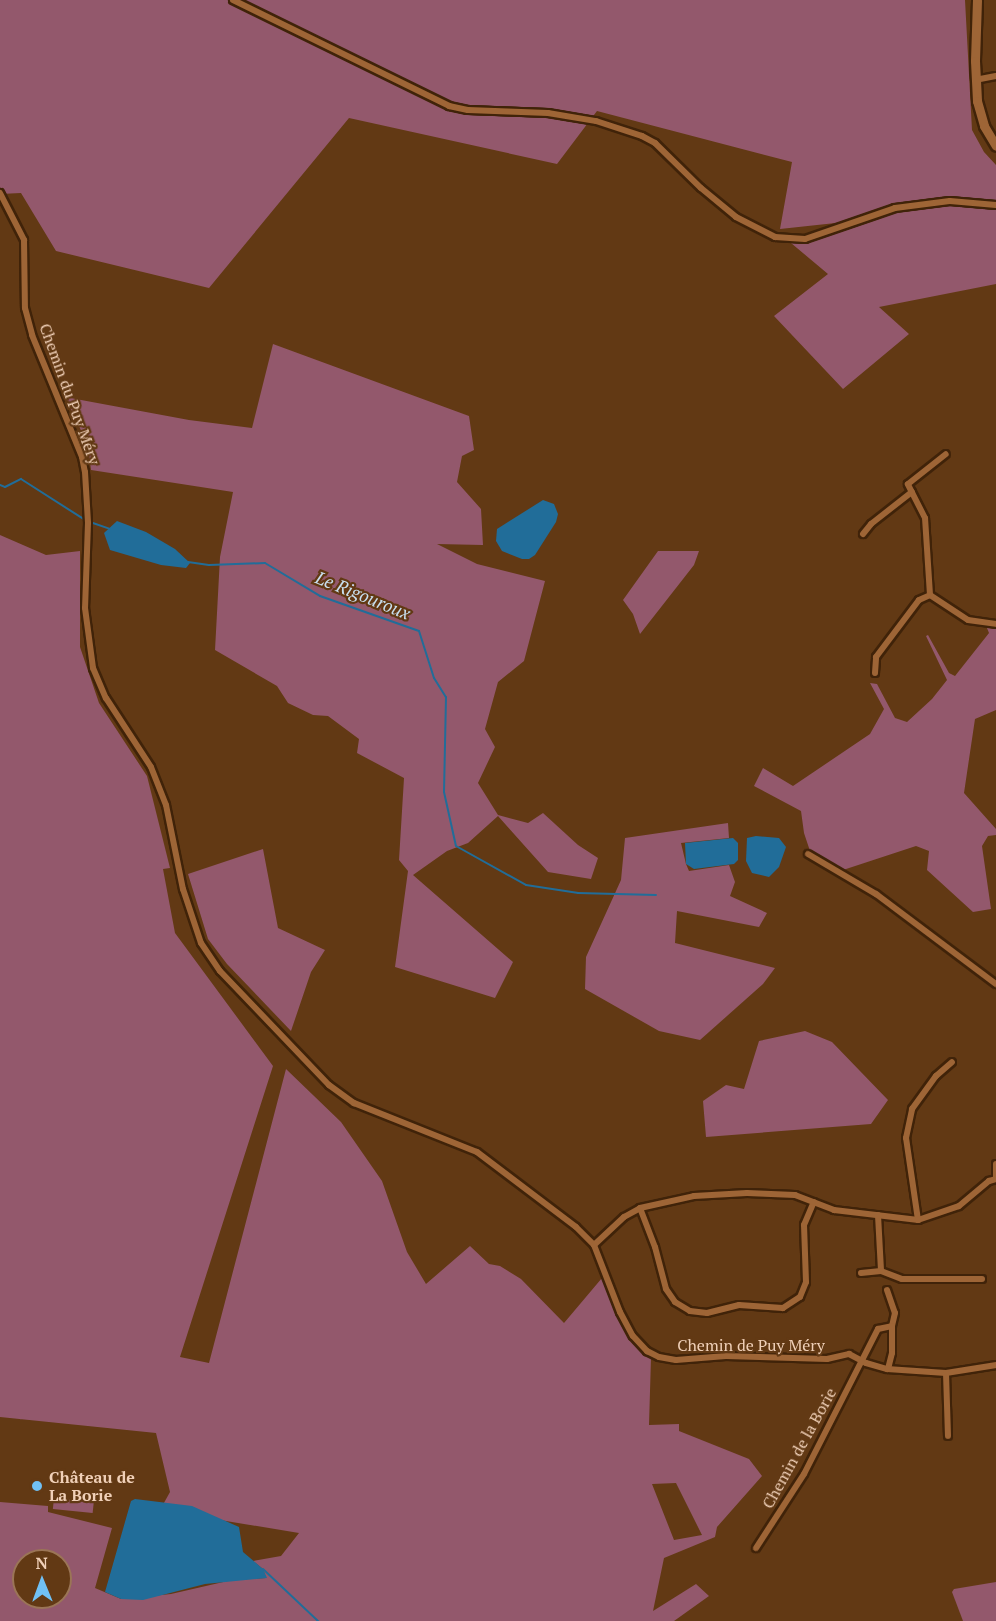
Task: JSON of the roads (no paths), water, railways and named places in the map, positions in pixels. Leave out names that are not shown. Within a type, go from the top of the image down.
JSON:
[{"type":"street","points":[[233,0],[449,106],[468,110],[548,113],[596,121],[642,136],[655,143],[736,217],[775,237],[806,239],[895,208],[950,201],[996,205]]},
{"type":"street","points":[[977,0],[975,80],[977,101],[984,126],[996,146]]},
{"type":"street","points":[[975,80],[996,76]]},
{"type":"street","name":"Chemin du Puy Méry","points":[[0,193],[24,240],[28,317],[32,335],[82,457],[85,472],[88,519],[85,608],[88,646],[93,668],[106,698],[151,767],[166,805],[183,889],[201,943],[220,971],[329,1085]]},
{"type":"street","points":[[930,595],[925,518],[908,484],[946,454]]},
{"type":"street","points":[[863,534],[871,524],[912,492]]},
{"type":"street","points":[[930,595],[968,620],[996,624]]},
{"type":"street","points":[[875,673],[876,657],[919,600],[930,595]]},
{"type":"street","points":[[808,854],[876,894],[996,984]]},
{"type":"street","points":[[918,1220],[906,1138],[912,1109],[936,1076],[952,1062]]},
{"type":"street","name":"Chemin de Puy Méry","points":[[329,1085],[370,1111],[477,1152],[576,1227],[594,1245],[620,1312],[633,1336],[647,1351],[659,1357],[676,1360],[726,1356],[827,1359],[849,1354],[888,1369],[946,1374],[996,1365]]},
{"type":"street","points":[[594,1245],[624,1217],[640,1208],[685,1197],[747,1193],[795,1195],[834,1210],[918,1220],[959,1206],[989,1181],[996,1179],[996,1164]]},
{"type":"street","points":[[640,1208],[655,1247],[666,1289],[675,1302],[690,1311],[707,1313],[738,1305],[783,1308],[800,1297],[806,1282],[804,1225],[814,1202]]},
{"type":"street","points":[[878,1215],[881,1271]]},
{"type":"street","points":[[861,1273],[881,1271],[902,1279],[982,1279]]},
{"type":"street","points":[[887,1290],[895,1313],[891,1326],[892,1353],[888,1369]]},
{"type":"street","name":"Chemin de la Borie","points":[[756,1548],[804,1474],[878,1329],[891,1326]]},
{"type":"street","points":[[946,1374],[948,1436]]},
{"type":"water","points":[[543,500],[554,504],[558,514],[556,522],[535,555],[529,559],[522,559],[502,551],[496,541],[497,529]]},
{"type":"water","points":[[117,521],[146,532],[175,549],[190,563],[186,568],[161,565],[110,550],[104,533]]},
{"type":"water","points":[[756,836],[779,838],[786,847],[779,867],[769,877],[752,873],[746,861],[747,838]]},
{"type":"water","points":[[733,838],[738,843],[738,860],[734,864],[694,869],[686,864],[685,843]]},
{"type":"water","points":[[135,1499],[192,1506],[239,1527],[243,1552],[263,1569],[267,1578],[205,1584],[143,1600],[121,1599],[105,1592],[131,1501]]},
{"type":"waterway","name":"Le Rigouroux","points":[[0,485],[5,487],[21,479],[85,520]]},
{"type":"waterway","name":"Le Rigouroux","points":[[90,522],[110,529]]},
{"type":"waterway","name":"Le Rigouroux","points":[[188,562],[209,565],[265,563],[320,596],[419,631],[434,678],[446,697],[444,792],[456,846],[526,885],[578,893],[656,895]]},
{"type":"waterway","points":[[263,1569],[318,1621]]},
{"type":"place","name":"Château de La Borie","points":[[37,1486]]}]
